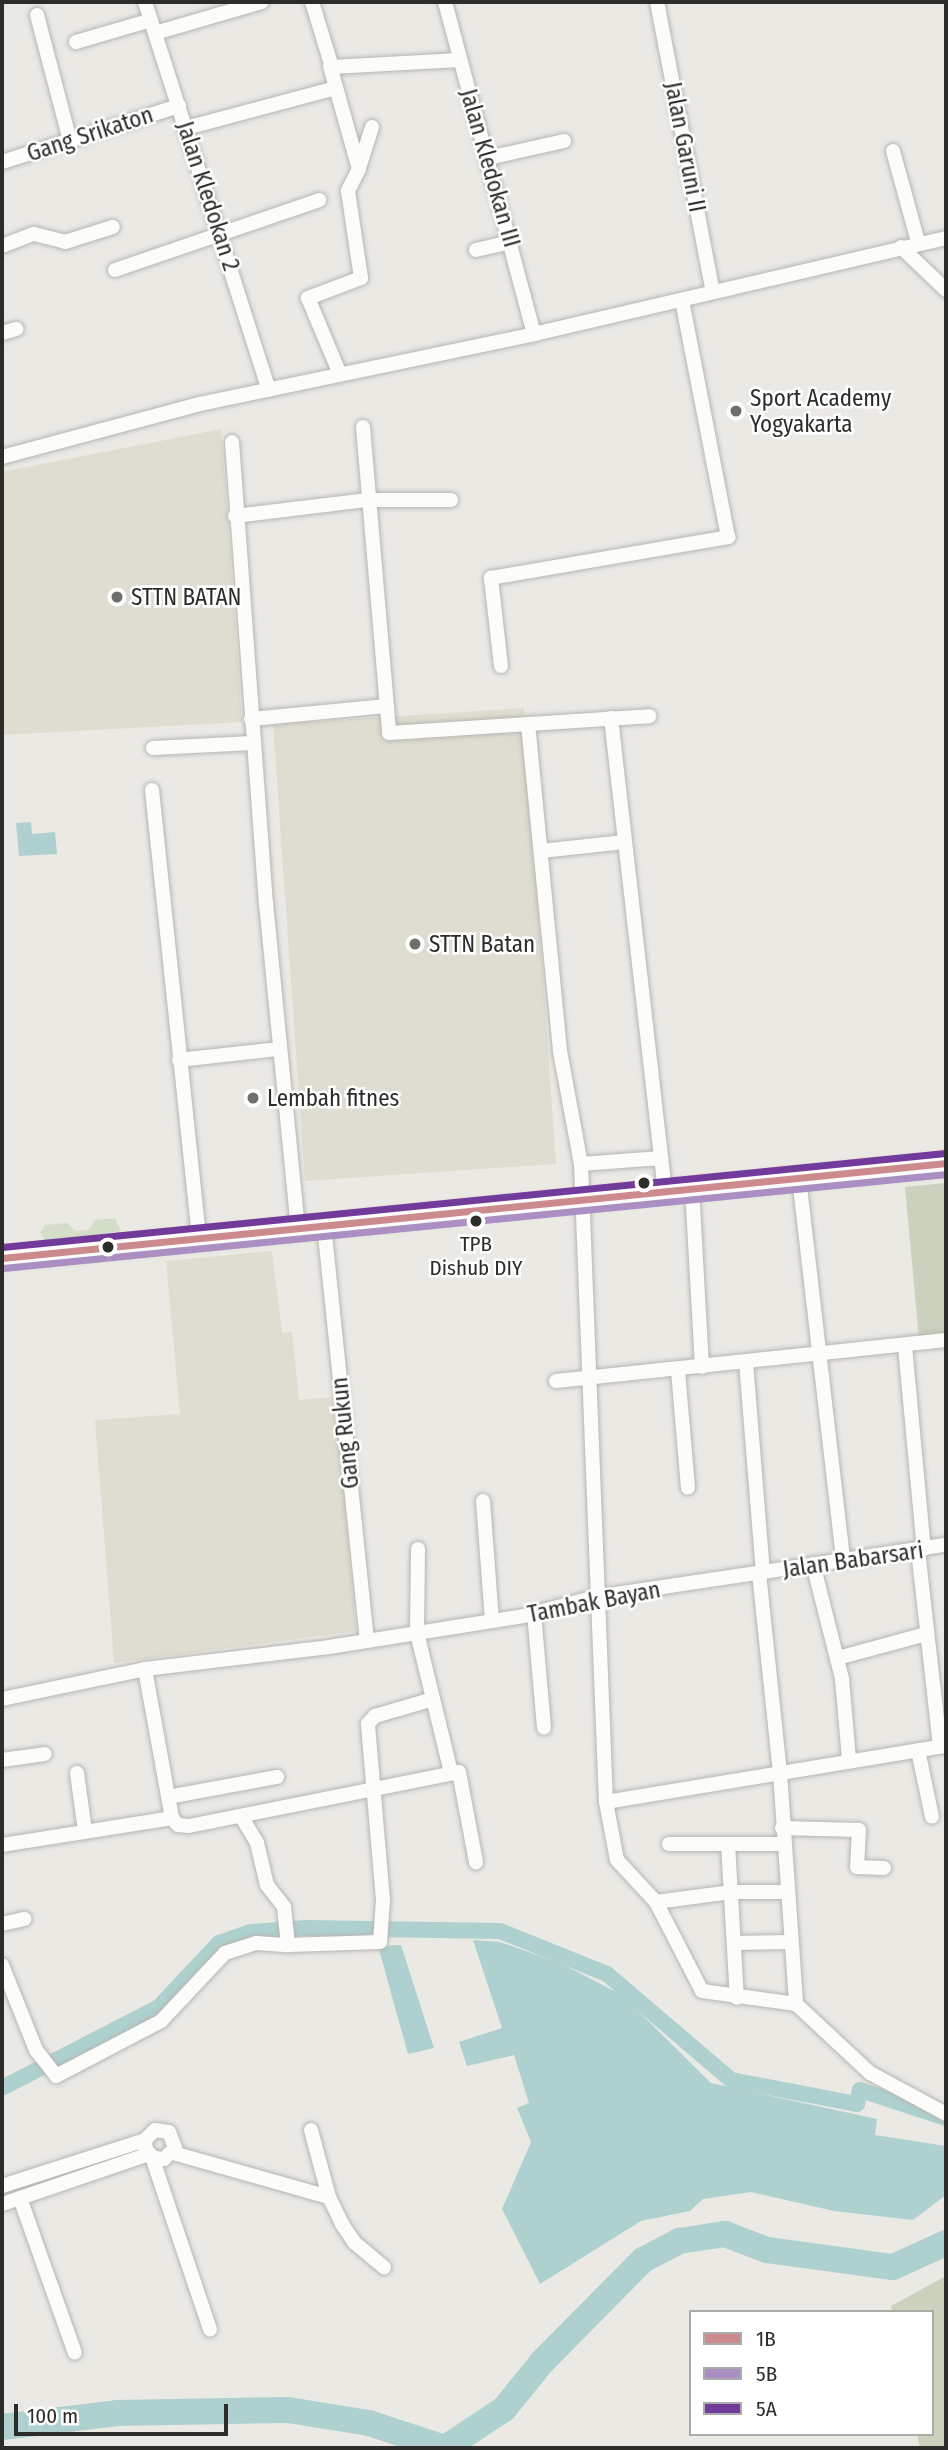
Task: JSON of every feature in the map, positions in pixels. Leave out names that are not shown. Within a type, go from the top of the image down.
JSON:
[{"type":"street","name":"Jalan Kledokan 2","points":[[145,2],[269,390]]},
{"type":"street","points":[[76,42],[262,2]]},
{"type":"street","points":[[312,2],[359,169]]},
{"type":"street","name":"Jalan Kledokan III","points":[[445,2],[534,334]]},
{"type":"street","name":"Jalan Garuni II","points":[[657,2],[713,292]]},
{"type":"street","points":[[37,15],[70,141]]},
{"type":"street","points":[[330,66],[459,60]]},
{"type":"street","points":[[186,128],[335,88]]},
{"type":"street","name":"Gang Srikaton","points":[[2,162],[178,106]]},
{"type":"street","points":[[340,374],[308,298],[361,278],[348,191],[359,169],[372,127]]},
{"type":"street","points":[[488,158],[564,141]]},
{"type":"street","points":[[893,152],[918,242]]},
{"type":"street","points":[[115,270],[220,231],[319,200]]},
{"type":"street","points":[[2,246],[34,234],[65,242],[113,227]]},
{"type":"street","points":[[2,457],[269,390],[534,334],[918,242],[946,238]]},
{"type":"street","points":[[477,250],[511,242]]},
{"type":"street","points":[[901,247],[946,290]]},
{"type":"street","points":[[501,666],[491,578],[728,537],[682,300]]},
{"type":"street","points":[[2,333],[16,329]]},
{"type":"street","points":[[363,427],[389,733],[649,716]]},
{"type":"street","points":[[232,442],[235,516],[253,743],[279,1049],[298,1228]]},
{"type":"street","points":[[235,516],[369,500],[451,500]]},
{"type":"street","points":[[251,719],[386,706]]},
{"type":"street","points":[[611,718],[665,1191]]},
{"type":"street","points":[[528,724],[560,1051],[581,1164],[606,1802],[617,1860],[656,1902],[702,1991],[737,1998],[796,2004],[870,2073],[946,2114]]},
{"type":"street","points":[[153,748],[253,743]]},
{"type":"street","points":[[152,790],[199,1238]]},
{"type":"street","points":[[541,851],[625,842]]},
{"type":"street","points":[[179,1060],[279,1049]]},
{"type":"street","points":[[581,1164],[661,1158]]},
{"type":"street","points":[[2,1258],[946,1163]]},
{"type":"street","points":[[799,1178],[822,1354],[844,1560]]},
{"type":"street","points":[[692,1188],[702,1367]]},
{"type":"street","name":"Gang Rukun","points":[[324,1225],[367,1641]]},
{"type":"street","points":[[556,1381],[678,1371],[946,1340]]},
{"type":"street","points":[[606,1802],[849,1759],[943,1746],[926,1634],[905,1346]]},
{"type":"street","points":[[746,1362],[749,1450],[780,1773],[781,1844],[796,2004]]},
{"type":"street","points":[[678,1371],[688,1488]]},
{"type":"street","points":[[483,1501],[492,1621]]},
{"type":"street","name":"Jalan Babarsari","points":[[761,1573],[946,1545]]},
{"type":"street","points":[[418,1549],[417,1633],[451,1773]]},
{"type":"street","points":[[813,1564],[838,1658],[849,1759]]},
{"type":"street","name":"Tambak Bayan","points":[[2,1699],[145,1669],[367,1641],[534,1613],[596,1597],[761,1573]]},
{"type":"street","points":[[534,1613],[544,1728]]},
{"type":"street","points":[[838,1658],[926,1634]]},
{"type":"street","points":[[145,1669],[172,1818],[182,1826],[241,1816],[321,1796],[375,1789],[451,1773],[462,1775],[477,1862]]},
{"type":"street","points":[[2,1965],[36,2050],[47,2069],[56,2076],[129,2041],[161,2021],[225,1953],[256,1943],[376,1943],[383,1939],[383,1900],[370,1719],[433,1699]]},
{"type":"street","points":[[918,1750],[932,1817]]},
{"type":"street","points":[[2,1760],[45,1754]]},
{"type":"street","points":[[78,1773],[85,1831]]},
{"type":"street","points":[[168,1797],[277,1777]]},
{"type":"street","points":[[241,1816],[257,1843],[267,1885],[284,1907],[288,1942]]},
{"type":"street","points":[[2,1845],[172,1818]]},
{"type":"street","points":[[782,1828],[859,1830],[857,1867],[884,1868]]},
{"type":"street","points":[[669,1844],[781,1844]]},
{"type":"street","points":[[728,1844],[737,1998]]},
{"type":"street","points":[[656,1902],[731,1892],[786,1892]]},
{"type":"street","points":[[2,1924],[24,1919]]},
{"type":"street","points":[[734,1943],[790,1942]]},
{"type":"street","points":[[174,2151],[174,2139],[164,2130],[155,2130],[150,2154],[211,2329]]},
{"type":"street","points":[[312,2130],[327,2192],[348,2235],[384,2267]]},
{"type":"street","points":[[2,2186],[92,2157],[174,2151],[327,2192]]},
{"type":"street","points":[[3,2200],[20,2198],[150,2154]]},
{"type":"street","points":[[92,2157],[97,2172]]},
{"type":"street","points":[[20,2198],[75,2353]]},
{"type":"shaded area","name":"STTN BATAN","points":[[221,429],[242,722],[2,735],[2,472]]},
{"type":"shaded area","name":"STTN Batan","points":[[524,708],[556,1164],[305,1181],[273,724]]},
{"type":"shaded area","points":[[272,1251],[282,1333],[292,1332],[299,1400],[336,1397],[356,1631],[114,1663],[95,1420],[180,1414],[166,1261]]},
{"type":"green space","points":[[946,1183],[946,1336],[919,1339],[905,1187]]},
{"type":"green space","points":[[115,1218],[121,1231],[46,1241],[40,1233],[45,1225],[67,1223],[76,1231],[88,1230],[95,1220]]},
{"type":"green space","points":[[946,2276],[946,2448],[920,2448],[917,2436],[934,2436],[934,2310],[892,2310],[891,2306]]},
{"type":"water","points":[[31,822],[32,834],[55,832],[57,854],[19,856],[16,823]]},
{"type":"water","points":[[473,1940],[500,1942],[560,1963],[622,1995],[711,2083],[877,2119],[875,2135],[946,2146],[946,2195],[913,2220],[834,2211],[751,2192],[703,2199],[690,2211],[641,2221],[540,2284],[502,2209],[531,2142],[517,2108],[529,2103],[514,2055],[467,2066],[459,2042],[502,2028]]},
{"type":"water","points":[[401,1945],[434,2048],[408,2054],[378,1946]]},
{"type":"waterway","points":[[2,2088],[159,2007],[219,1943],[251,1932],[307,1928],[500,1931],[607,1974],[731,2080],[857,2104],[860,2090],[946,2118]]},
{"type":"waterway","points":[[2,2427],[117,2413],[288,2410],[369,2423],[445,2448],[504,2409],[542,2362],[643,2260],[679,2241],[725,2234],[767,2250],[893,2267],[946,2243]]},
{"type":"transit line","name":"5A","points":[[2,1247],[945,1153]]},
{"type":"transit line","name":"1B","points":[[2,1258],[946,1163]]},
{"type":"transit line","name":"5B","points":[[3,1268],[946,1174]]},
{"type":"place","name":"Sport Academy Yogyakarta","points":[[736,411]]},
{"type":"place","name":"STTN BATAN","points":[[117,597]]},
{"type":"place","name":"STTN Batan","points":[[415,944]]},
{"type":"place","name":"Lembah fitnes","points":[[253,1098]]},
{"type":"place","name":"TPB Dishub DIY","points":[[476,1221]]}]
